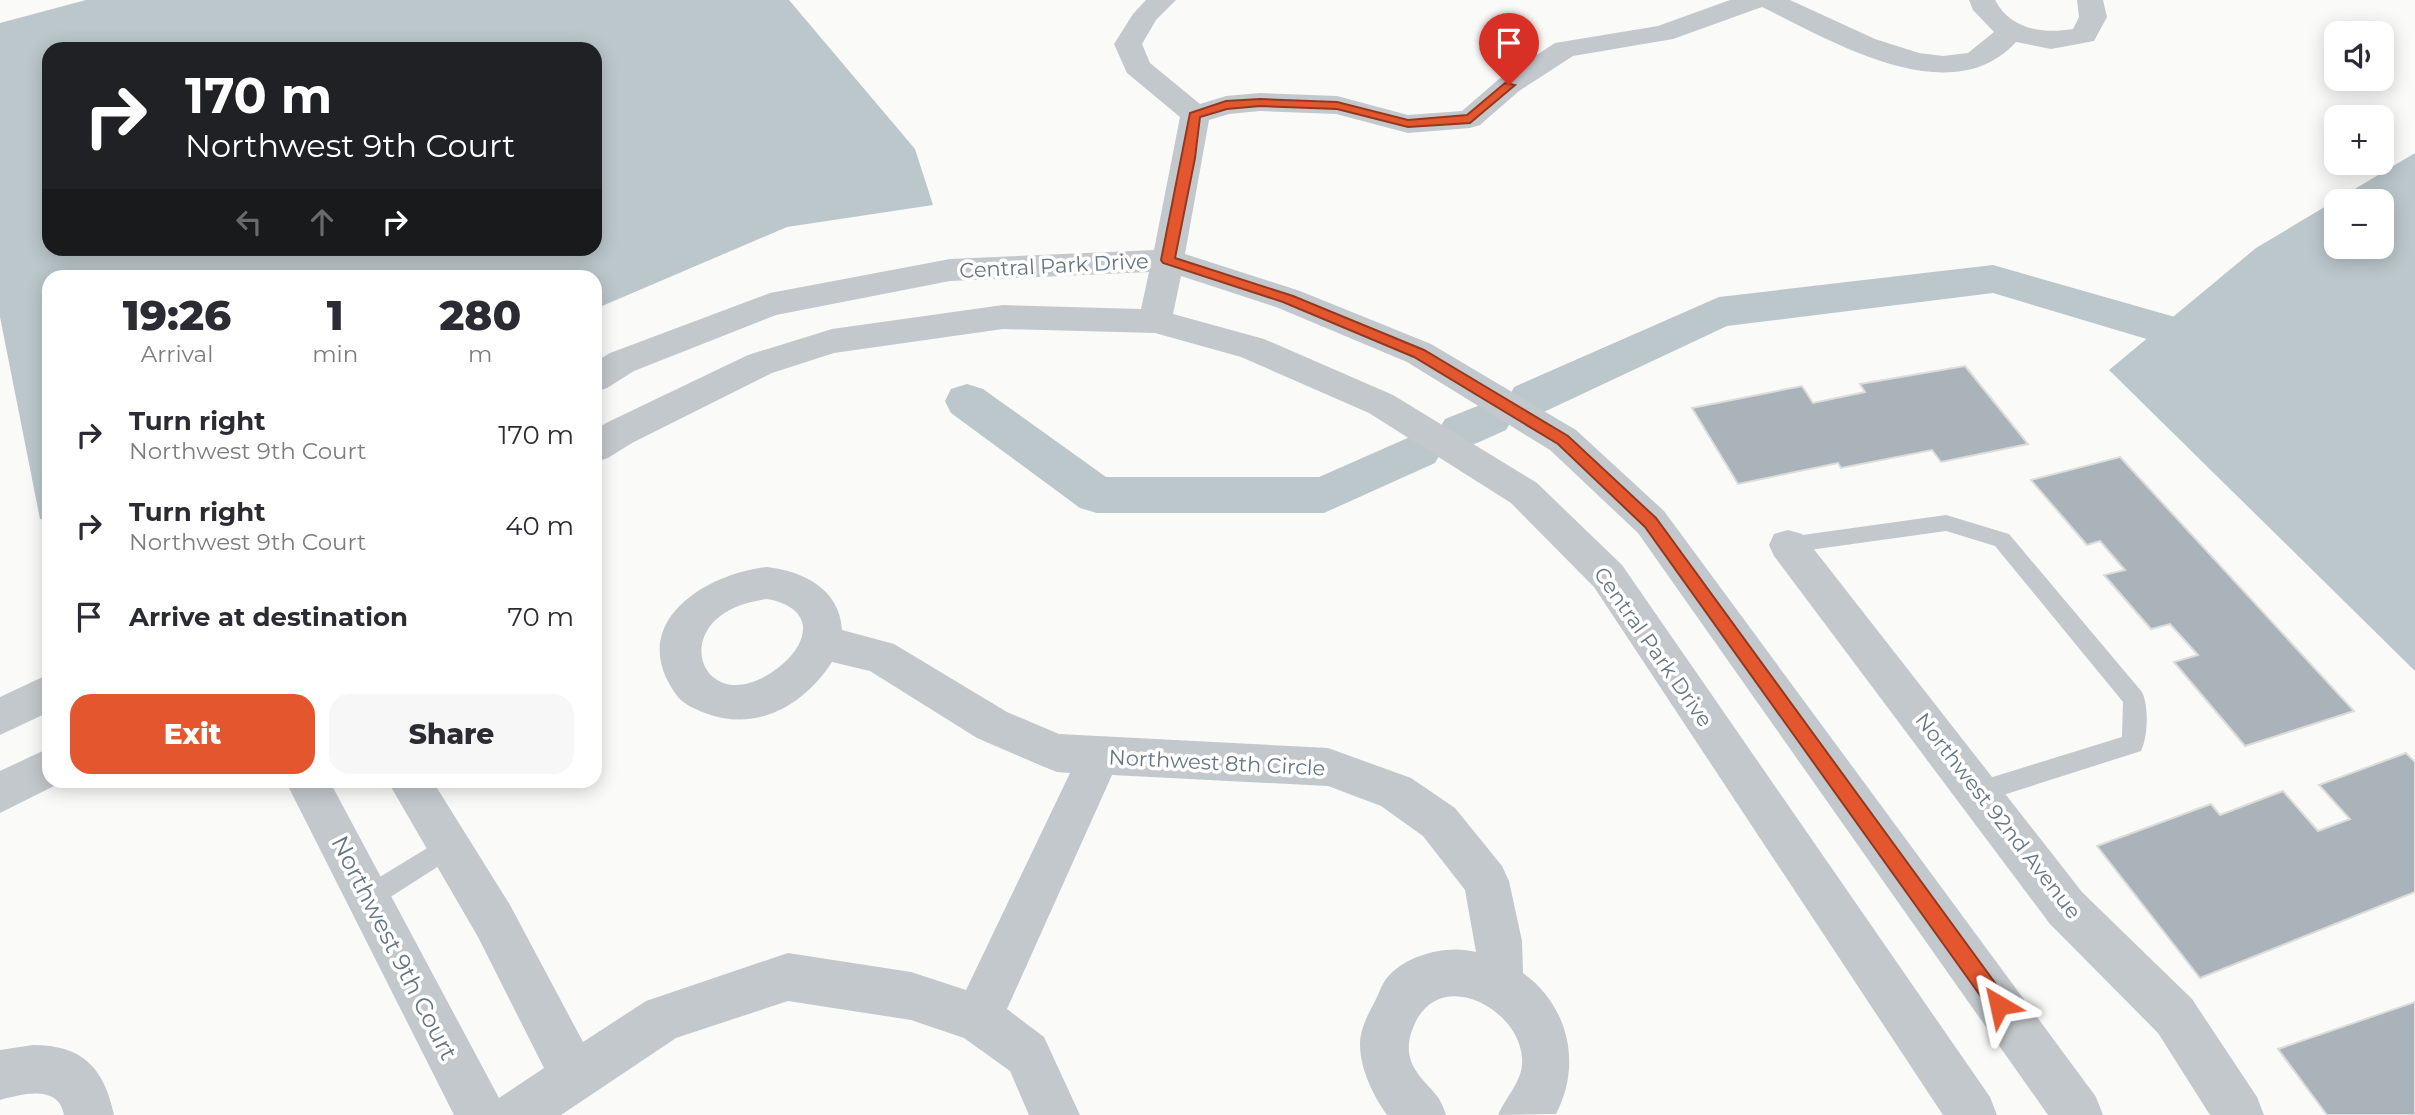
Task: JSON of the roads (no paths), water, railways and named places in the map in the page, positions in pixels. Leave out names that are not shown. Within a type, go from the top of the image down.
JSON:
[{"type":"street","points":[[1163,0],[1154,5],[1138,24],[1128,44],[1137,67],[1195,115]]},
{"type":"street","points":[[1195,115],[1226,105],[1260,102],[1337,105],[1408,124],[1470,119],[1509,85],[1565,49],[1662,33],[1755,0]]},
{"type":"street","points":[[1769,0],[1871,47],[1922,63],[1967,63],[2000,43],[2009,32]]},
{"type":"street","points":[[1982,0],[1982,4],[2009,32],[2051,41],[2084,34],[2093,17],[2090,0]]},
{"type":"street","points":[[1155,321],[1189,158],[1195,115]]},
{"type":"street","name":"Central Park Drive","points":[[602,375],[622,362],[769,304],[950,270],[1168,260],[1288,299],[1419,354],[1563,440],[1650,522],[2078,1115]]},
{"type":"street","name":"Central Park Drive","points":[[602,444],[619,433],[760,364],[832,341],[1003,317],[1155,321],[1252,348],[1381,404],[1524,494],[1608,576],[1972,1115]]},
{"type":"street","name":"Northwest 92nd Avenue","points":[[1788,545],[2066,908],[2175,1016],[2239,1115]]},
{"type":"street","name":"Northwest 8th Circle","points":[[821,642],[880,656],[992,725],[1057,753],[1328,767],[1396,792],[1439,822],[1486,881],[1499,941],[1499,982]]},
{"type":"street","points":[[0,718],[42,696]]},
{"type":"street","name":"Northwest 8th Circle","points":[[978,1018],[1099,757]]},
{"type":"street","points":[[0,793],[42,771]]},
{"type":"street","name":"Northwest 9th Court","points":[[310,788],[481,1115]]},
{"type":"street","points":[[413,788],[494,921],[574,1075]]},
{"type":"street","points":[[1421,1115],[1403,1100],[1388,1069],[1385,1037],[1393,1007],[1412,985],[1440,972],[1469,972],[1499,982],[1524,1003],[1541,1032],[1547,1064],[1539,1094],[1523,1115]]},
{"type":"street","points":[[517,1115],[663,1018],[788,977],[911,996],[978,1018],[1027,1054],[1055,1115]]},
{"type":"street","points":[[0,1075],[24,1068],[58,1071],[81,1088],[89,1115]]},
{"type":"lane","points":[[1788,545],[1946,523],[2002,540],[2134,699],[2133,744],[1978,792]]},
{"type":"lane","points":[[369,897],[447,847]]},
{"type":"waterway","points":[[1530,399],[1719,312],[1993,279],[2160,328]]},
{"type":"waterway","points":[[967,401],[1097,495],[1324,495],[1419,451]]},
{"type":"waterway","points":[[1461,431],[1490,418]]}]
